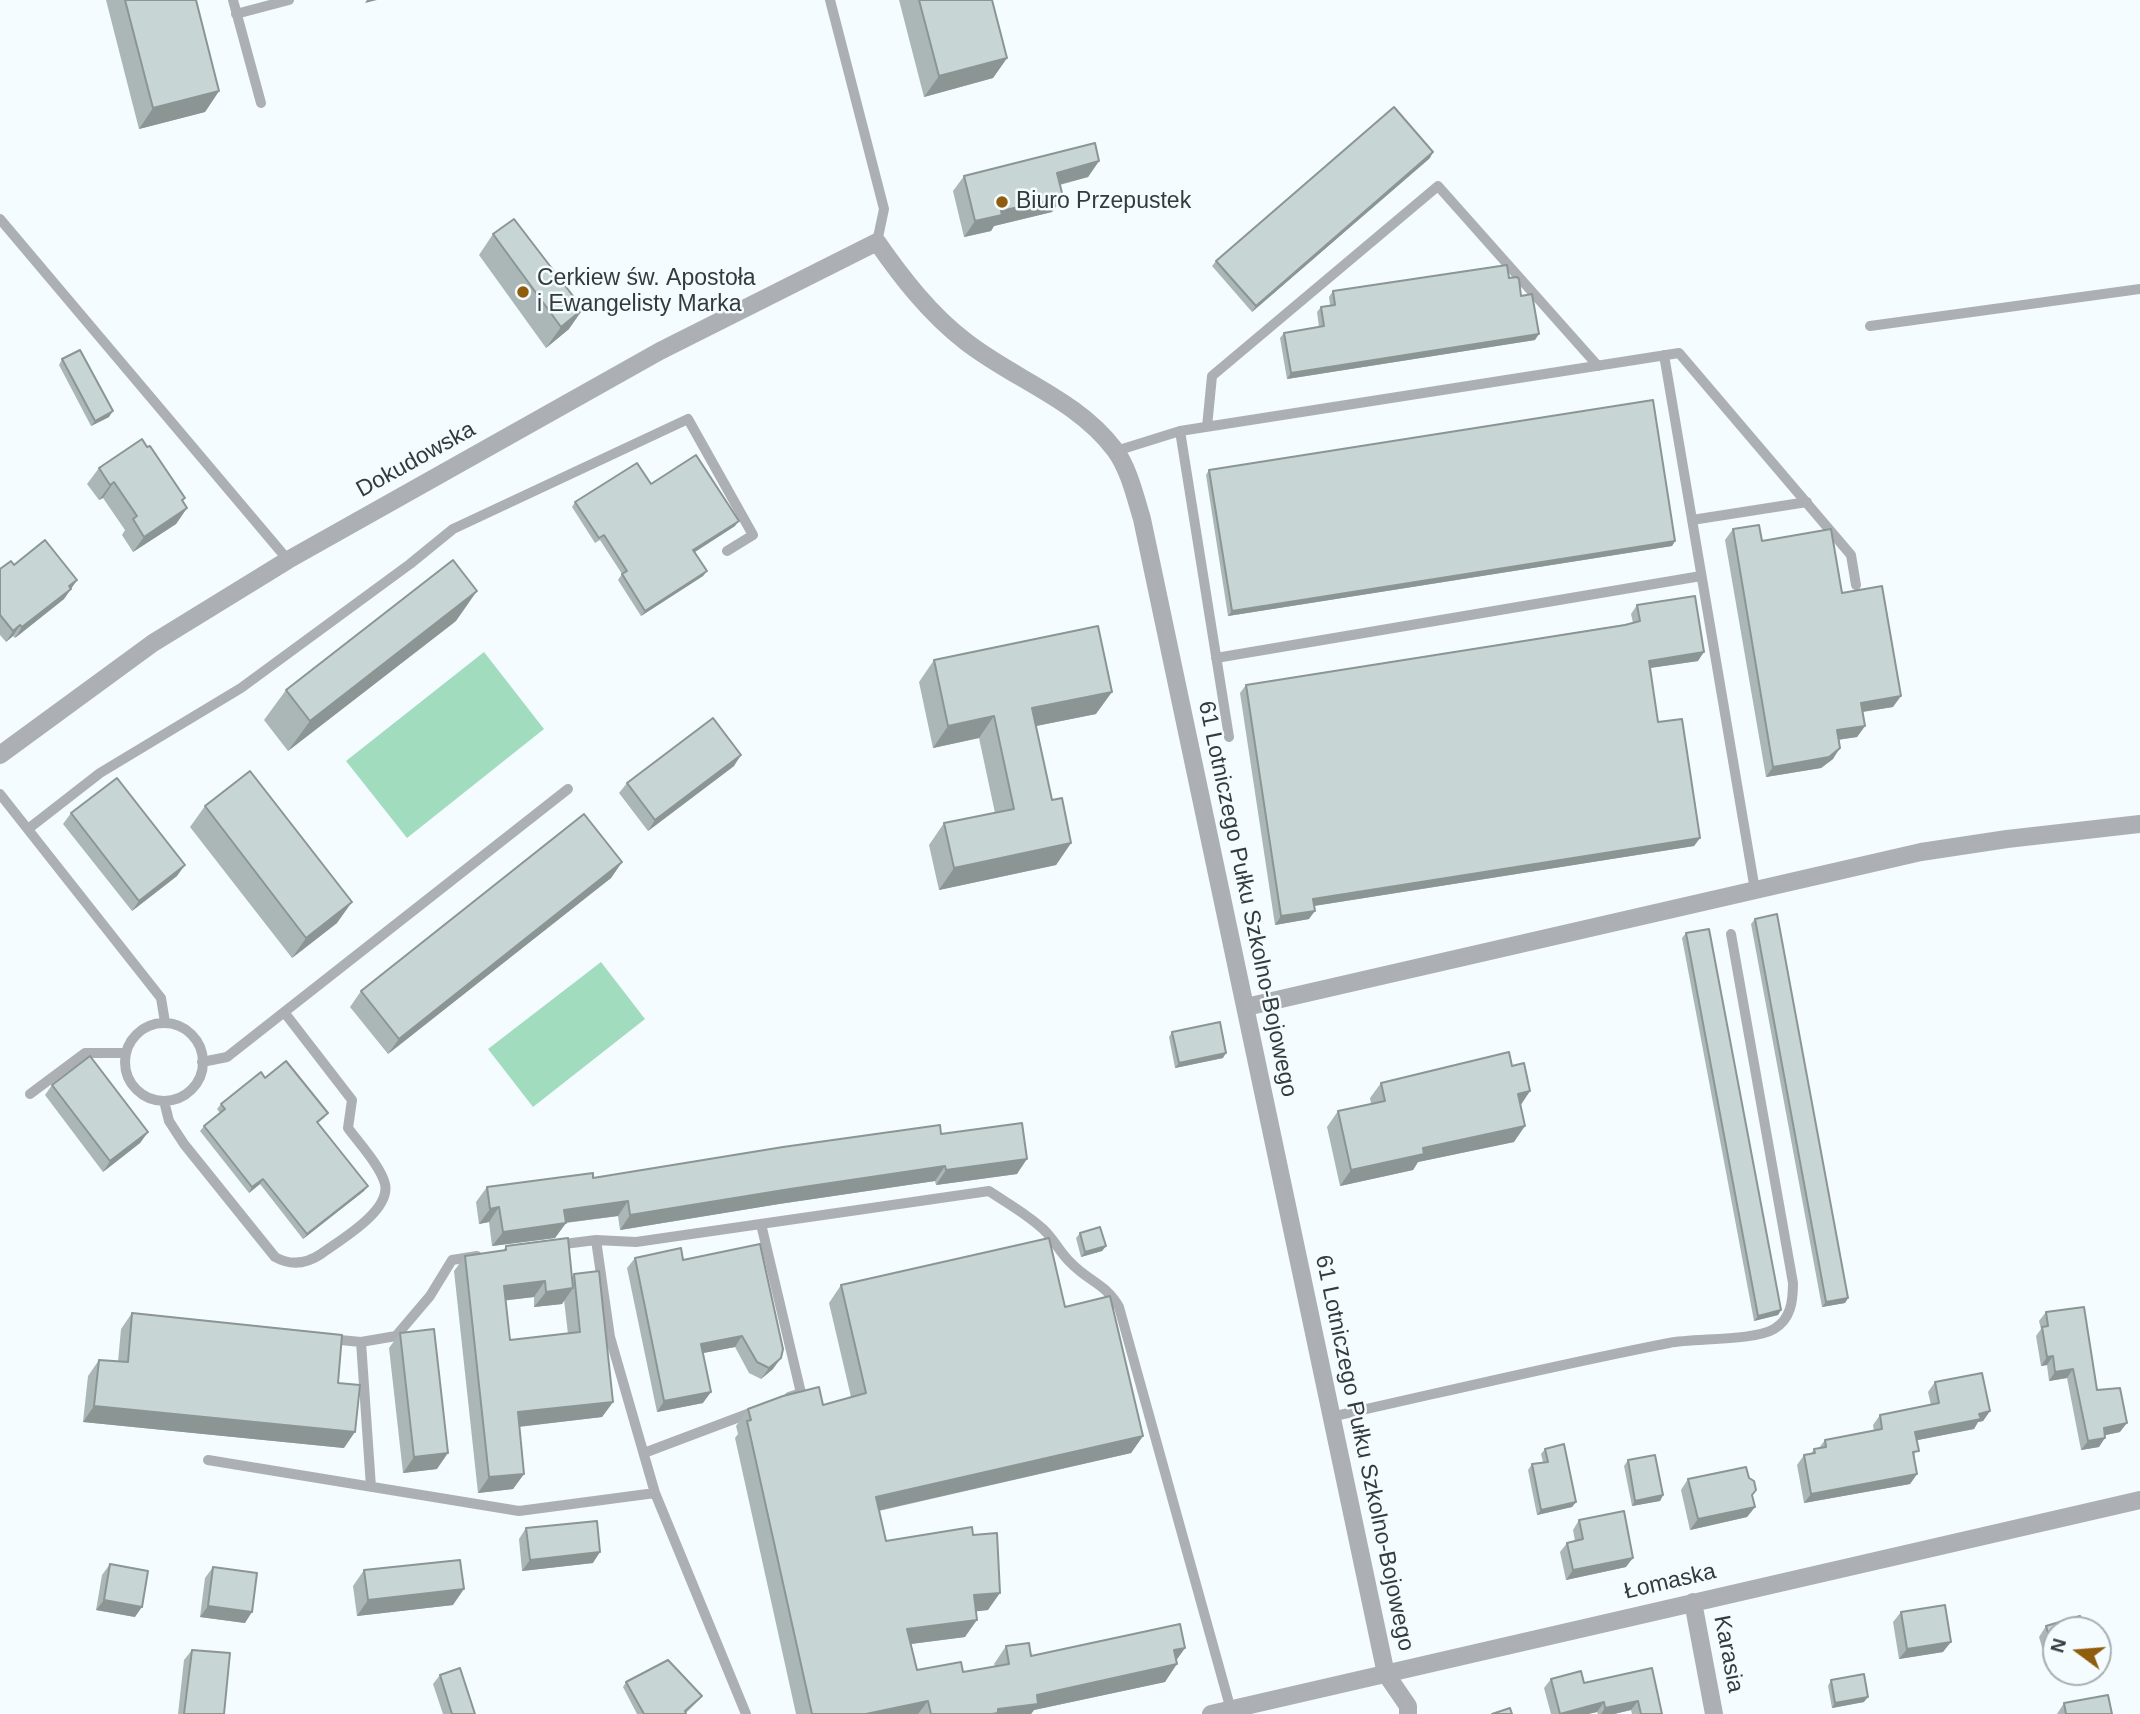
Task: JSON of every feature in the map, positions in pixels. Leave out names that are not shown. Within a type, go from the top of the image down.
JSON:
[{"type":"street","name":"61 Lotniczego Pułku Szkolno-Bojowego","points":[[877,242],[901,276],[964,341],[1075,411],[1096,428],[1116,451],[1131,482],[1142,519],[1387,1674]]},
{"type":"street","name":"Dokudowska","points":[[0,755],[153,643],[288,560],[660,351],[877,242]]},
{"type":"street","points":[[1246,1007],[1921,852],[2140,824]]},
{"type":"street","name":"Łomaska","points":[[1211,1714],[2140,1500]]},
{"type":"street","name":"Karasia","points":[[1693,1602],[1714,1714]]},
{"type":"street","points":[[1387,1674],[1408,1706],[1408,1714]]},
{"type":"lane","points":[[233,0],[261,103]]},
{"type":"lane","points":[[236,14],[289,0]]},
{"type":"lane","points":[[830,0],[884,209],[877,242]]},
{"type":"lane","points":[[1206,427],[1212,376],[1438,186],[1598,366]]},
{"type":"lane","points":[[0,219],[288,560]]},
{"type":"lane","points":[[1870,326],[2140,289]]},
{"type":"lane","points":[[1116,451],[1180,431],[1679,353],[1852,555],[1856,585]]},
{"type":"lane","points":[[1664,355],[1755,890]]},
{"type":"lane","points":[[28,829],[100,773],[241,688],[410,564],[453,529],[688,419],[753,535],[727,551]]},
{"type":"lane","points":[[1180,431],[1229,737]]},
{"type":"lane","points":[[1692,520],[1807,502]]},
{"type":"lane","points":[[1216,658],[1701,576]]},
{"type":"lane","points":[[202,1062],[227,1057],[568,789]]},
{"type":"lane","points":[[0,794],[161,998],[164,1023]]},
{"type":"lane","points":[[1331,1417],[1672,1342],[1757,1334],[1771,1331],[1781,1325],[1788,1315],[1793,1298],[1793,1283],[1731,934]]},
{"type":"lane","points":[[164,1101],[169,1121],[184,1144],[275,1257],[294,1264],[321,1255],[374,1213],[385,1196],[386,1185],[348,1128],[352,1100],[284,1012]]},
{"type":"lane","points":[[164,1023],[181,1027],[195,1038],[203,1054],[202,1071],[194,1087],[181,1097],[164,1101],[147,1097],[133,1086],[125,1070],[126,1053],[134,1037],[148,1026],[164,1023]]},
{"type":"lane","points":[[30,1094],[85,1052],[126,1053]]},
{"type":"lane","points":[[544,1247],[596,1240],[636,1242],[989,1191],[1042,1228],[1072,1265],[1112,1295],[1119,1307],[1231,1710]]},
{"type":"lane","points":[[644,1453],[801,1393],[761,1224]]},
{"type":"lane","points":[[596,1240],[610,1337],[655,1493],[746,1714]]},
{"type":"lane","points":[[319,1338],[361,1342],[397,1336],[430,1296],[452,1260],[491,1254]]},
{"type":"lane","points":[[361,1342],[371,1487]]},
{"type":"lane","points":[[208,1461],[519,1511],[655,1493]]},
{"type":"green space","points":[[484,652],[544,729],[407,838],[346,761]]},
{"type":"green space","points":[[601,962],[645,1019],[533,1107],[488,1049]]},
{"type":"building","points":[[125,0],[196,0],[219,91],[153,108]]},
{"type":"building","points":[[919,0],[992,0],[1007,58],[939,76]]},
{"type":"building","points":[[1394,107],[1433,152],[1256,306],[1216,261]]},
{"type":"building","points":[[1095,143],[1099,161],[1057,173],[1063,197],[1001,211],[1002,215],[975,221],[964,176]]},
{"type":"building","points":[[514,219],[583,309],[561,327],[493,234]]},
{"type":"building","points":[[1507,265],[1509,278],[1519,279],[1521,296],[1532,294],[1539,334],[1291,373],[1284,333],[1324,326],[1321,307],[1335,305],[1333,291]]},
{"type":"building","points":[[80,350],[113,411],[95,421],[62,359]]},
{"type":"building","points":[[1653,400],[1675,541],[1232,611],[1209,470]]},
{"type":"building","points":[[142,439],[147,447],[150,446],[185,498],[182,500],[187,508],[144,537],[133,519],[137,516],[114,482],[110,485],[99,468]]},
{"type":"building","points":[[696,455],[739,521],[693,550],[707,571],[645,611],[622,574],[627,571],[604,535],[599,538],[575,502],[637,463],[651,484]]},
{"type":"building","points":[[1759,525],[1762,541],[1831,529],[1842,593],[1882,586],[1901,696],[1861,703],[1865,726],[1837,730],[1840,748],[1829,757],[1773,767],[1733,529]]},
{"type":"building","points":[[45,540],[77,580],[69,586],[71,589],[13,631],[0,615],[0,569],[11,561],[14,565]]},
{"type":"building","points":[[453,560],[477,591],[310,721],[286,690]]},
{"type":"building","points":[[1695,596],[1704,652],[1649,661],[1658,722],[1682,719],[1700,838],[1313,899],[1315,911],[1281,916],[1246,685],[1625,625],[1640,621],[1637,605]]},
{"type":"building","points":[[1098,626],[1112,692],[1032,708],[1052,800],[1062,798],[1071,843],[954,868],[944,823],[1014,809],[994,716],[948,726],[934,660]]},
{"type":"building","points":[[713,718],[741,755],[655,820],[627,783]]},
{"type":"building","points":[[250,771],[352,902],[306,938],[205,806]]},
{"type":"building","points":[[117,778],[185,865],[139,901],[71,813]]},
{"type":"building","points":[[584,814],[622,862],[399,1039],[361,991]]},
{"type":"building","points":[[1777,914],[1848,1298],[1826,1302],[1755,919]]},
{"type":"building","points":[[1709,929],[1781,1310],[1758,1316],[1686,933]]},
{"type":"building","points":[[1220,1022],[1226,1053],[1179,1063],[1172,1032]]},
{"type":"building","points":[[1509,1052],[1512,1066],[1524,1063],[1530,1091],[1518,1094],[1525,1126],[1423,1148],[1424,1154],[1351,1170],[1338,1111],[1385,1101],[1381,1083]]},
{"type":"building","points":[[90,1056],[148,1132],[110,1161],[52,1085]]},
{"type":"building","points":[[286,1061],[328,1113],[317,1122],[368,1186],[307,1234],[263,1179],[252,1187],[204,1126],[225,1109],[221,1104],[261,1072],[265,1078]]},
{"type":"building","points":[[1022,1123],[1027,1159],[946,1170],[945,1166],[630,1215],[628,1201],[564,1210],[566,1223],[503,1232],[499,1207],[490,1209],[487,1187],[593,1173],[593,1178],[940,1125],[941,1134]]},
{"type":"building","points":[[1100,1227],[1106,1246],[1085,1252],[1080,1233]]},
{"type":"building","points":[[568,1238],[573,1288],[546,1292],[545,1281],[504,1286],[510,1340],[580,1332],[574,1274],[599,1271],[613,1402],[518,1412],[524,1474],[489,1477],[465,1256],[506,1250],[506,1246]]},
{"type":"building","points":[[1049,1238],[1065,1307],[1110,1296],[1143,1436],[876,1497],[886,1541],[972,1527],[973,1535],[997,1533],[1000,1593],[974,1595],[977,1620],[907,1629],[917,1670],[961,1662],[963,1672],[1009,1664],[1006,1646],[1029,1643],[1031,1656],[1180,1624],[1185,1648],[1174,1650],[1177,1664],[1037,1695],[1038,1704],[998,1709],[998,1713],[931,1714],[928,1701],[866,1714],[812,1714],[747,1421],[751,1420],[748,1409],[819,1387],[823,1405],[866,1393],[841,1285]]},
{"type":"building","points":[[760,1244],[783,1349],[781,1358],[769,1368],[757,1362],[742,1336],[701,1344],[711,1392],[664,1401],[635,1258],[681,1248],[683,1260]]},
{"type":"building","points":[[2084,1307],[2097,1390],[2120,1388],[2127,1423],[2104,1428],[2105,1438],[2088,1441],[2073,1369],[2055,1372],[2053,1356],[2047,1357],[2042,1327],[2048,1326],[2046,1312]]},
{"type":"building","points":[[132,1313],[342,1335],[338,1383],[360,1385],[355,1432],[94,1406],[99,1360],[128,1362]]},
{"type":"building","points":[[434,1329],[448,1453],[414,1457],[400,1333]]},
{"type":"building","points":[[1982,1373],[1990,1411],[1979,1414],[1981,1419],[1915,1432],[1919,1451],[1913,1452],[1917,1474],[1811,1494],[1804,1455],[1815,1453],[1814,1449],[1826,1447],[1825,1440],[1882,1429],[1880,1415],[1939,1403],[1935,1382]]},
{"type":"building","points":[[1564,1444],[1576,1502],[1541,1510],[1532,1464],[1548,1462],[1545,1449]]},
{"type":"building","points":[[1655,1455],[1663,1495],[1635,1501],[1628,1460]]},
{"type":"building","points":[[1746,1467],[1749,1478],[1754,1481],[1756,1490],[1752,1495],[1755,1507],[1698,1519],[1688,1479]]},
{"type":"building","points":[[1624,1511],[1633,1558],[1573,1570],[1567,1543],[1583,1539],[1579,1520]]},
{"type":"building","points":[[597,1521],[600,1552],[530,1560],[526,1528]]},
{"type":"building","points":[[460,1560],[464,1589],[368,1600],[364,1570]]},
{"type":"building","points":[[110,1564],[148,1571],[142,1607],[104,1600]]},
{"type":"building","points":[[213,1567],[257,1573],[252,1612],[208,1606]]},
{"type":"building","points":[[1945,1605],[1951,1642],[1907,1649],[1901,1612]]},
{"type":"building","points":[[192,1650],[230,1653],[224,1714],[184,1714]]},
{"type":"building","points":[[668,1660],[702,1696],[685,1711],[686,1714],[644,1714],[626,1682]]},
{"type":"building","points":[[460,1668],[475,1714],[452,1714],[440,1675]]},
{"type":"building","points":[[1652,1668],[1662,1714],[1641,1714],[1638,1701],[1605,1708],[1604,1702],[1560,1714],[1551,1679],[1581,1671],[1584,1683]]},
{"type":"building","points":[[1864,1674],[1868,1697],[1835,1703],[1831,1680]]},
{"type":"building","points":[[2108,1695],[2112,1714],[2066,1714],[2064,1703]]},
{"type":"building","points":[[1510,1708],[1512,1714],[1492,1714]]},
{"type":"place","name":"Biuro Przepustek","points":[[1002,202]]},
{"type":"place","name":"Cerkiew św. Apostoła i Ewangelisty Marka","points":[[523,292]]}]
